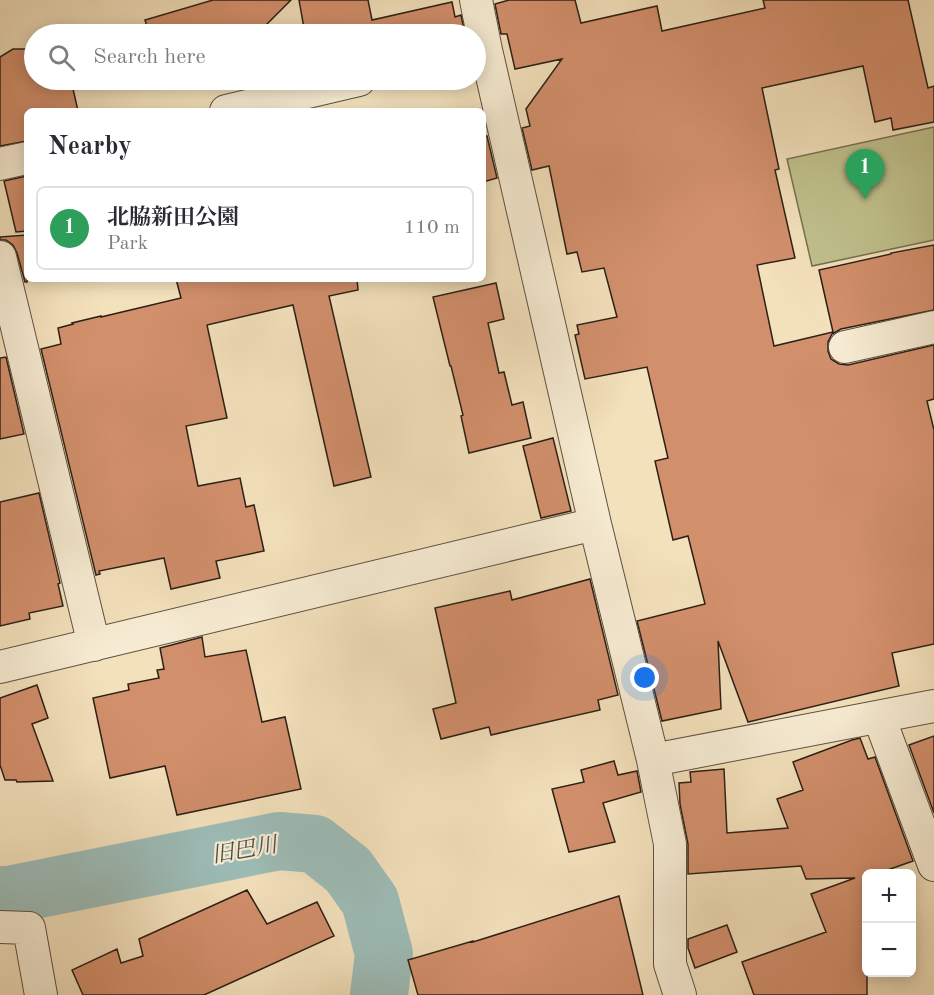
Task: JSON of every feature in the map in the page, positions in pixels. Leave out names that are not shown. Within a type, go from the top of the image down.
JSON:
[{"type":"street","points":[[476,0],[478,24]]},
{"type":"street","points":[[486,72],[653,760],[670,844],[670,964],[680,995]]},
{"type":"street","points":[[239,108],[316,90]]},
{"type":"street","points":[[0,164],[24,159]]},
{"type":"street","points":[[0,257],[94,645]]},
{"type":"street","points":[[845,347],[934,327]]},
{"type":"street","points":[[0,667],[595,524]]},
{"type":"street","points":[[653,760],[934,706]]},
{"type":"street","points":[[879,717],[934,865]]},
{"type":"street","points":[[0,927],[29,928],[41,995]]},
{"type":"green space","points":[[934,127],[934,240],[812,266],[787,159]]},
{"type":"building","points":[[213,0],[291,0],[267,24],[146,24],[145,20]]},
{"type":"building","points":[[299,0],[368,0],[372,20],[452,2],[455,17],[461,15],[463,24],[303,24]]},
{"type":"building","points":[[509,0],[575,0],[581,23],[657,6],[662,31],[765,8],[763,0],[908,0],[928,88],[934,86],[934,122],[893,130],[891,118],[875,122],[863,66],[762,88],[779,169],[775,170],[795,258],[757,265],[774,346],[833,332],[819,270],[934,245],[934,310],[841,329],[832,334],[828,342],[831,359],[839,364],[848,365],[934,345],[934,399],[927,401],[934,430],[934,644],[892,653],[899,686],[748,722],[718,641],[721,709],[662,721],[637,621],[705,604],[688,536],[673,540],[655,461],[668,458],[647,367],[585,379],[575,335],[579,334],[577,325],[617,317],[604,268],[582,272],[577,252],[567,254],[549,166],[532,170],[522,128],[530,126],[526,109],[562,59],[515,69],[507,34],[501,34],[495,4]]},
{"type":"building","points":[[13,49],[24,49],[24,90],[73,90],[77,108],[24,108],[24,142],[0,146],[0,57]]},
{"type":"building","points":[[486,136],[487,136],[497,178],[486,181]]},
{"type":"building","points":[[24,177],[24,231],[16,232],[4,181]]},
{"type":"building","points":[[24,235],[24,278],[13,245],[6,240],[0,240],[0,237]]},
{"type":"building","points":[[177,282],[357,282],[358,290],[329,296],[371,477],[334,486],[293,305],[207,325],[227,418],[186,426],[198,486],[240,478],[246,507],[254,505],[264,551],[216,561],[220,578],[171,589],[164,558],[99,571],[100,574],[96,575],[41,349],[61,344],[58,328],[181,298]]},
{"type":"building","points":[[496,283],[504,319],[488,323],[499,373],[504,372],[512,405],[523,402],[531,438],[469,453],[461,416],[463,415],[433,297]]},
{"type":"building","points":[[6,357],[24,434],[0,439],[0,358]]},
{"type":"building","points":[[553,438],[571,511],[541,518],[523,446]]},
{"type":"building","points":[[39,493],[60,583],[58,584],[63,606],[29,613],[30,619],[0,626],[0,502]]},
{"type":"building","points":[[590,579],[618,695],[598,700],[600,710],[491,735],[489,727],[441,739],[433,709],[456,703],[435,608],[510,591],[512,600]]},
{"type":"building","points":[[202,637],[205,657],[246,650],[262,722],[285,717],[301,789],[177,815],[165,766],[110,778],[93,698],[129,690],[128,684],[159,678],[157,670],[164,669],[160,648]]},
{"type":"building","points":[[37,685],[48,718],[32,724],[53,781],[5,780],[0,765],[0,698]]},
{"type":"building","points":[[934,736],[934,813],[909,745]]},
{"type":"building","points":[[860,738],[868,759],[875,757],[913,861],[890,869],[862,869],[862,977],[867,977],[867,995],[754,995],[742,962],[826,932],[811,894],[855,878],[806,879],[801,866],[688,874],[688,844],[680,804],[679,783],[691,782],[690,772],[724,769],[727,833],[788,828],[777,799],[803,790],[793,762]]},
{"type":"building","points":[[614,761],[618,775],[637,771],[641,792],[603,803],[615,842],[569,852],[552,789],[584,782],[581,770]]},
{"type":"building","points":[[247,890],[267,924],[317,902],[334,936],[204,995],[83,995],[72,970],[117,949],[121,963],[143,956],[139,939]]},
{"type":"building","points":[[619,896],[643,995],[418,995],[408,960]]},
{"type":"building","points":[[727,925],[737,952],[695,968],[688,948],[688,939]]},
{"type":"waterway","name":"旧巴川","points":[[0,895],[279,841],[315,844],[348,870],[370,901],[384,954],[379,995]]},
{"type":"place","name":"北脇新田公園","points":[[865,199]]}]
